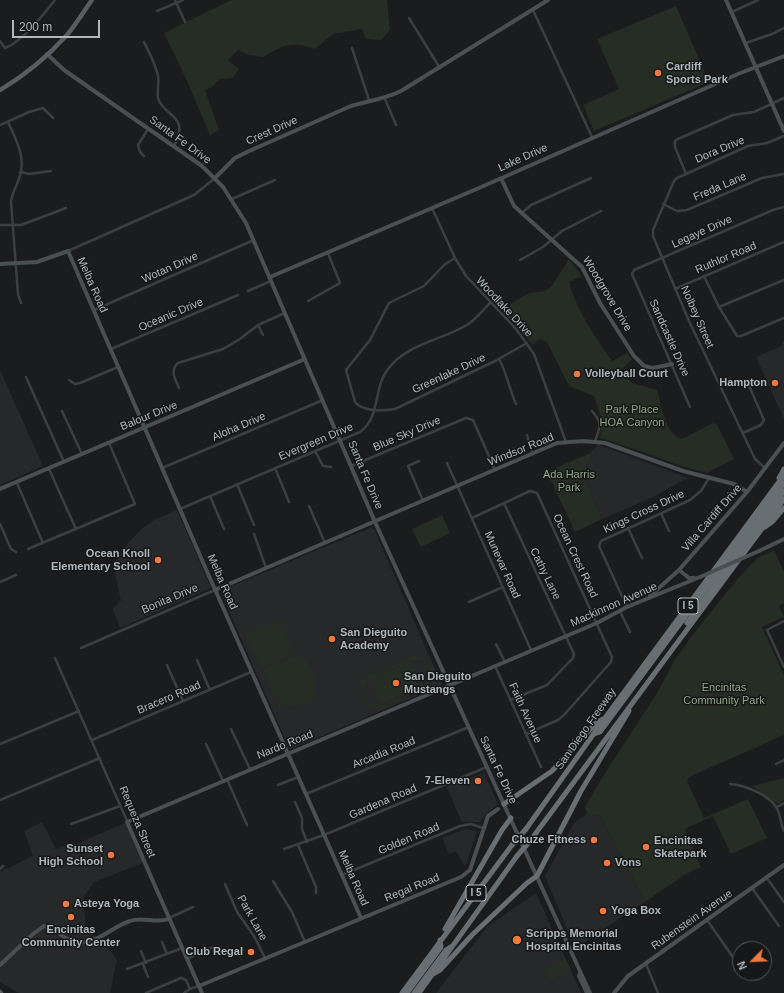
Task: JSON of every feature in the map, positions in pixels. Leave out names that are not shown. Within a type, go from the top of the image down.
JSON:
[{"type":"highway","points":[[770,494],[784,469]]},
{"type":"highway","name":"San Diego Freeway","points":[[402,993],[440,940],[512,845],[526,829],[593,734],[784,475]]},
{"type":"highway","points":[[593,734],[600,732],[784,483]]},
{"type":"highway","points":[[604,741],[605,735],[784,491]]},
{"type":"highway","name":"San Diego Freeway","points":[[419,993],[455,945],[470,920],[517,856],[530,841],[646,682],[784,499]]},
{"type":"highway","points":[[763,528],[772,522],[784,508]]},
{"type":"highway","points":[[433,974],[440,970],[492,915],[526,883],[537,876],[581,791],[646,682]]},
{"type":"highway","points":[[504,804],[552,770],[596,723],[605,718]]},
{"type":"highway","points":[[434,949],[510,818]]},
{"type":"highway","points":[[407,993],[441,947],[440,940]]},
{"type":"highway","points":[[414,993],[446,950],[455,945]]},
{"type":"main road","points":[[0,90],[23,75],[48,54],[66,35],[92,0]]},
{"type":"street","points":[[0,42],[6,48],[10,46],[33,26],[55,0]]},
{"type":"street","points":[[158,12],[176,1],[183,0]]},
{"type":"street","name":"Crest Drive","points":[[0,264],[16,265],[37,262],[68,251],[194,195],[215,178],[235,158],[351,106],[369,100],[385,99],[440,68],[548,0]]},
{"type":"street","points":[[726,0],[784,131]]},
{"type":"street","points":[[731,12],[758,0]]},
{"type":"street","points":[[176,1],[185,22]]},
{"type":"street","points":[[533,10],[556,56],[592,137]]},
{"type":"street","points":[[409,18],[440,68]]},
{"type":"street","points":[[745,44],[784,28]]},
{"type":"street","points":[[144,42],[158,74],[158,98],[176,119],[179,128],[180,135],[174,146]]},
{"type":"street","points":[[352,48],[369,100]]},
{"type":"street","name":"Santa Fe Drive","points":[[48,54],[64,70],[202,166],[215,178],[232,199],[246,223],[375,522],[590,993]]},
{"type":"street","name":"Lake Drive","points":[[271,279],[327,252],[432,208],[755,67],[784,56]]},
{"type":"street","points":[[686,174],[675,147],[676,141],[733,115],[754,112],[784,98]]},
{"type":"street","points":[[385,99],[396,125]]},
{"type":"street","points":[[0,126],[29,112],[43,108],[53,118]]},
{"type":"street","points":[[8,122],[22,156],[20,172],[12,193],[12,225],[18,294],[21,303]]},
{"type":"street","points":[[144,156],[140,152],[138,145],[148,128]]},
{"type":"street","name":"Dora Drive","points":[[686,174],[748,146],[768,143],[784,136]]},
{"type":"street","points":[[20,172],[51,172]]},
{"type":"street","name":"Nolbey Street","points":[[686,174],[674,180],[653,230],[653,236],[675,289],[755,459],[765,468]]},
{"type":"street","name":"Freda Lane","points":[[663,204],[677,211],[687,210],[762,178],[784,174]]},
{"type":"street","name":"Woodgrove Drive","points":[[501,178],[512,201],[522,213],[582,267],[600,303],[640,363],[653,368],[672,364]]},
{"type":"street","points":[[522,213],[531,205],[591,178]]},
{"type":"street","points":[[232,199],[275,180]]},
{"type":"street","name":"Legaye Drive","points":[[632,276],[634,270],[773,210],[784,207]]},
{"type":"street","points":[[0,225],[30,222],[66,208]]},
{"type":"street","name":"Woodlake Drive","points":[[432,208],[455,258],[471,283],[527,343],[540,367],[566,442]]},
{"type":"street","points":[[520,260],[562,231],[601,211]]},
{"type":"street","name":"Wotan Drive","points":[[93,310],[254,240]]},
{"type":"street","name":"Ruthlor Road","points":[[675,289],[784,242]]},
{"type":"street","name":"Melba Road","points":[[68,251],[144,429],[361,918]]},
{"type":"street","points":[[308,300],[340,283],[327,252]]},
{"type":"street","points":[[375,410],[359,406],[355,402],[346,372],[348,367],[370,340],[388,303],[424,286],[444,265],[455,258]]},
{"type":"street","name":"Sandcastle Drive","points":[[632,276],[690,407]]},
{"type":"street","points":[[704,276],[719,307],[736,336],[743,335],[784,318]]},
{"type":"street","points":[[248,291],[271,279]]},
{"type":"street","points":[[719,307],[784,280]]},
{"type":"street","name":"Oceanic Drive","points":[[110,349],[238,295]]},
{"type":"street","name":"Evergreen Drive","points":[[180,509],[340,441],[367,427],[375,410],[383,378],[388,369],[397,359],[413,348],[465,326],[490,303]]},
{"type":"street","points":[[180,388],[173,373],[175,365],[223,349],[240,339],[258,325],[286,313]]},
{"type":"street","points":[[258,325],[263,335]]},
{"type":"street","name":"Greenlake Drive","points":[[375,410],[395,409],[499,359],[527,343]]},
{"type":"street","name":"Balour Drive","points":[[0,489],[144,429],[305,359]]},
{"type":"street","points":[[499,359],[504,368],[510,390],[516,404]]},
{"type":"street","points":[[69,380],[75,384],[80,383],[118,367]]},
{"type":"street","points":[[26,377],[64,462]]},
{"type":"street","points":[[743,433],[762,425],[764,420],[747,381]]},
{"type":"street","name":"Aloha Drive","points":[[162,468],[323,400]]},
{"type":"street","points":[[62,411],[82,454]]},
{"type":"street","points":[[592,411],[600,423],[595,441]]},
{"type":"street","name":"Blue Sky Drive","points":[[351,466],[463,418],[469,418],[473,420],[495,470]]},
{"type":"street","points":[[527,435],[532,453]]},
{"type":"street","name":"Windsor Road","points":[[375,522],[532,453],[566,442],[595,441],[618,447],[682,471],[734,484],[747,492]]},
{"type":"street","points":[[28,549],[135,504],[109,443]]},
{"type":"street","name":"Villa Cardiff Drive","points":[[648,598],[679,570],[747,492],[784,443]]},
{"type":"street","points":[[315,451],[323,466],[330,467]]},
{"type":"street","points":[[419,461],[408,466],[423,502]]},
{"type":"street","name":"Munevar Road","points":[[447,463],[531,650]]},
{"type":"street","points":[[274,468],[289,502]]},
{"type":"street","points":[[49,469],[76,529]]},
{"type":"street","name":"Kings Cross Drive","points":[[627,607],[599,544],[601,541],[696,496],[709,478]]},
{"type":"street","points":[[17,483],[43,543]]},
{"type":"street","points":[[236,484],[254,525]]},
{"type":"street","name":"Ocean Crest Road","points":[[504,503],[530,491],[538,494],[559,544],[574,571],[611,655],[611,662],[564,715],[558,720],[526,734]]},
{"type":"street","points":[[210,496],[224,529]]},
{"type":"street","points":[[472,518],[504,503]]},
{"type":"street","name":"Cathy Lane","points":[[504,503],[573,651],[573,658],[547,685],[510,700]]},
{"type":"street","points":[[309,506],[325,543]]},
{"type":"street","points":[[661,513],[670,531]]},
{"type":"street","name":"Bonita Drive","points":[[81,648],[375,522]]},
{"type":"street","points":[[0,524],[11,549],[16,552]]},
{"type":"street","points":[[628,528],[642,558]]},
{"type":"street","points":[[254,534],[267,568]]},
{"type":"street","name":"Mackinnon Avenue","points":[[450,685],[597,623],[620,610],[648,598],[662,594],[784,539]]},
{"type":"street","points":[[679,570],[690,578],[697,577]]},
{"type":"street","points":[[0,582],[16,575]]},
{"type":"street","points":[[469,602],[503,588]]},
{"type":"street","points":[[620,610],[630,632]]},
{"type":"street","points":[[784,620],[767,630],[784,667]]},
{"type":"street","points":[[496,644],[505,662]]},
{"type":"street","name":"Requeza Street","points":[[55,658],[202,993]]},
{"type":"street","points":[[197,660],[210,690]]},
{"type":"street","points":[[167,665],[183,701]]},
{"type":"street","name":"Faith Avenue","points":[[495,666],[541,766]]},
{"type":"street","name":"Bracero Road","points":[[92,740],[252,671]]},
{"type":"street","name":"Nardo Road","points":[[127,822],[450,685]]},
{"type":"street","points":[[0,744],[79,711]]},
{"type":"street","name":"Arcadia Road","points":[[306,794],[469,727]]},
{"type":"street","points":[[231,730],[250,769]]},
{"type":"street","points":[[206,744],[247,825]]},
{"type":"street","points":[[0,800],[100,758]]},
{"type":"street","points":[[776,764],[784,760]]},
{"type":"street","name":"Gardena Road","points":[[284,849],[307,842],[487,767]]},
{"type":"street","points":[[278,785],[298,777]]},
{"type":"street","points":[[730,784],[744,785],[770,800],[777,807],[784,831]]},
{"type":"street","points":[[295,802],[302,818],[302,830],[307,842]]},
{"type":"street","points":[[777,807],[784,803]]},
{"type":"street","name":"Regal Road","points":[[199,986],[466,875],[470,870],[488,816],[504,804]]},
{"type":"street","points":[[71,824],[120,806]]},
{"type":"street","name":"Golden Road","points":[[342,875],[460,826],[471,824],[483,828]]},
{"type":"street","points":[[298,845],[316,887],[316,893]]},
{"type":"street","name":"Rubenstein Avenue","points":[[614,993],[628,976],[784,865]]},
{"type":"street","points":[[767,878],[784,902]]},
{"type":"street","points":[[273,881],[292,912],[305,942]]},
{"type":"street","name":"Park Lane","points":[[225,884],[237,912],[254,936],[265,959]]},
{"type":"street","points":[[752,888],[779,926]]},
{"type":"street","points":[[0,965],[32,934],[44,926],[52,927],[72,942],[86,942],[97,939],[130,921],[147,920],[161,922],[193,907]]},
{"type":"street","points":[[706,920],[732,956]]},
{"type":"street","points":[[162,942],[167,954]]},
{"type":"street","points":[[187,959],[213,947]]},
{"type":"street","points":[[127,969],[182,948]]},
{"type":"street","points":[[141,951],[148,977]]},
{"type":"street","points":[[645,964],[658,993]]},
{"type":"street","name":"Santa Fe Drive","points":[[580,973],[579,976],[587,993]]},
{"type":"street","points":[[146,993],[181,978],[186,980],[190,989]]},
{"type":"street","points":[[184,993],[199,986]]},
{"type":"shaded area","points":[[784,341],[784,419],[756,357],[783,345],[782,342]]},
{"type":"shaded area","points":[[0,370],[43,466],[0,485]]},
{"type":"shaded area","points":[[598,445],[688,478],[651,498],[602,519],[583,475],[591,458],[590,453]]},
{"type":"shaded area","name":"Ocean Knoll Elementary School","points":[[177,510],[211,588],[120,628],[113,609],[121,601],[114,569],[122,550],[141,529],[156,519]]},
{"type":"shaded area","name":"San Dieguito Academy","points":[[370,528],[374,529],[442,685],[291,749],[289,748],[221,593],[222,590]]},
{"type":"shaded area","points":[[484,773],[498,804],[486,814],[480,822],[462,822],[446,786]]},
{"type":"shaded area","points":[[587,814],[591,817],[596,815],[601,817],[645,902],[575,948],[545,876],[574,823]]},
{"type":"shaded area","points":[[42,822],[56,849],[76,844],[125,823],[143,863],[94,882],[83,898],[87,934],[100,937],[117,960],[110,993],[19,993],[0,982],[0,872],[33,856],[24,831]]},
{"type":"shaded area","points":[[465,829],[477,831],[466,865],[463,864],[456,851],[449,854],[442,838]]},
{"type":"shaded area","name":"Scripps Memorial Hospital Encinitas","points":[[536,893],[581,993],[436,993],[487,927]]},
{"type":"green space","points":[[231,0],[387,0],[390,30],[381,40],[366,39],[362,29],[333,34],[315,49],[294,45],[282,47],[263,57],[249,55],[238,50],[228,60],[239,69],[233,78],[220,79],[212,87],[205,90],[219,130],[210,135],[187,81],[164,33]]},
{"type":"green space","name":"Cardiff Sports Park","points":[[676,6],[709,82],[594,131],[583,105],[619,89],[597,39]]},
{"type":"green space","name":"Park Place HOA Canyon","points":[[569,259],[582,276],[569,282],[572,293],[593,333],[612,361],[627,353],[632,359],[619,372],[633,383],[657,390],[665,418],[671,431],[676,436],[682,439],[713,423],[717,425],[734,459],[707,473],[600,438],[602,420],[594,396],[569,386],[547,342],[540,339],[533,345],[502,311],[516,300],[530,293],[545,291],[551,287]]},
{"type":"green space","name":"Ada Harris Park","points":[[590,453],[591,458],[583,475],[602,519],[575,532],[547,472]]},
{"type":"green space","points":[[442,515],[450,533],[421,547],[412,529]]},
{"type":"green space","name":"Encinitas Community Park","points":[[774,550],[784,572],[784,603],[779,606],[784,617],[762,627],[784,675],[784,735],[689,777],[687,781],[704,818],[748,799],[767,838],[731,854],[713,816],[685,829],[701,867],[686,874],[645,902],[601,817],[596,815],[591,817],[587,814],[585,807],[598,784],[657,693],[676,658],[691,637],[734,583],[757,558]]},
{"type":"green space","points":[[278,620],[282,622],[293,652],[289,656],[260,668],[246,635],[248,632]]},
{"type":"green space","points":[[299,655],[305,658],[309,663],[314,674],[314,700],[283,709],[278,705],[263,670]]},
{"type":"green space","points":[[414,655],[425,658],[431,664],[434,674],[431,682],[423,690],[384,708],[373,709],[364,704],[360,696],[361,684],[359,680]],"holes":[[[418,659],[427,665],[430,675],[427,681],[421,686],[404,696],[381,705],[374,706],[366,701],[363,691],[364,685],[369,680],[410,661]]]},
{"type":"green space","name":"San Dieguito Mustangs","points":[[412,661],[423,685],[381,704],[370,680]]},
{"type":"green space","points":[[784,778],[784,800],[778,804],[752,786]]},
{"type":"green space","points":[[565,958],[571,970],[550,980],[544,967]]},
{"type":"place","name":"Cardiff Sports Park","points":[[658,73]]},
{"type":"place","name":"Volleyball Court","points":[[577,374]]},
{"type":"place","name":"Hampton","points":[[775,383]]},
{"type":"place","name":"Ocean Knoll Elementary School","points":[[158,560]]},
{"type":"place","name":"San Dieguito Academy","points":[[332,639]]},
{"type":"place","name":"San Dieguito Mustangs","points":[[396,683]]},
{"type":"place","name":"7-Eleven","points":[[478,781]]},
{"type":"place","name":"Chuze Fitness","points":[[594,840]]},
{"type":"place","name":"Encinitas Skatepark","points":[[646,847]]},
{"type":"place","name":"Sunset High School","points":[[111,855]]},
{"type":"place","name":"Vons","points":[[607,863]]},
{"type":"place","name":"Asteya Yoga","points":[[66,904]]},
{"type":"place","name":"Yoga Box","points":[[603,911]]},
{"type":"place","name":"Encinitas Community Center","points":[[71,917]]},
{"type":"place","name":"Scripps Memorial Hospital Encinitas","points":[[517,940]]},
{"type":"place","name":"Club Regal","points":[[251,952]]}]
